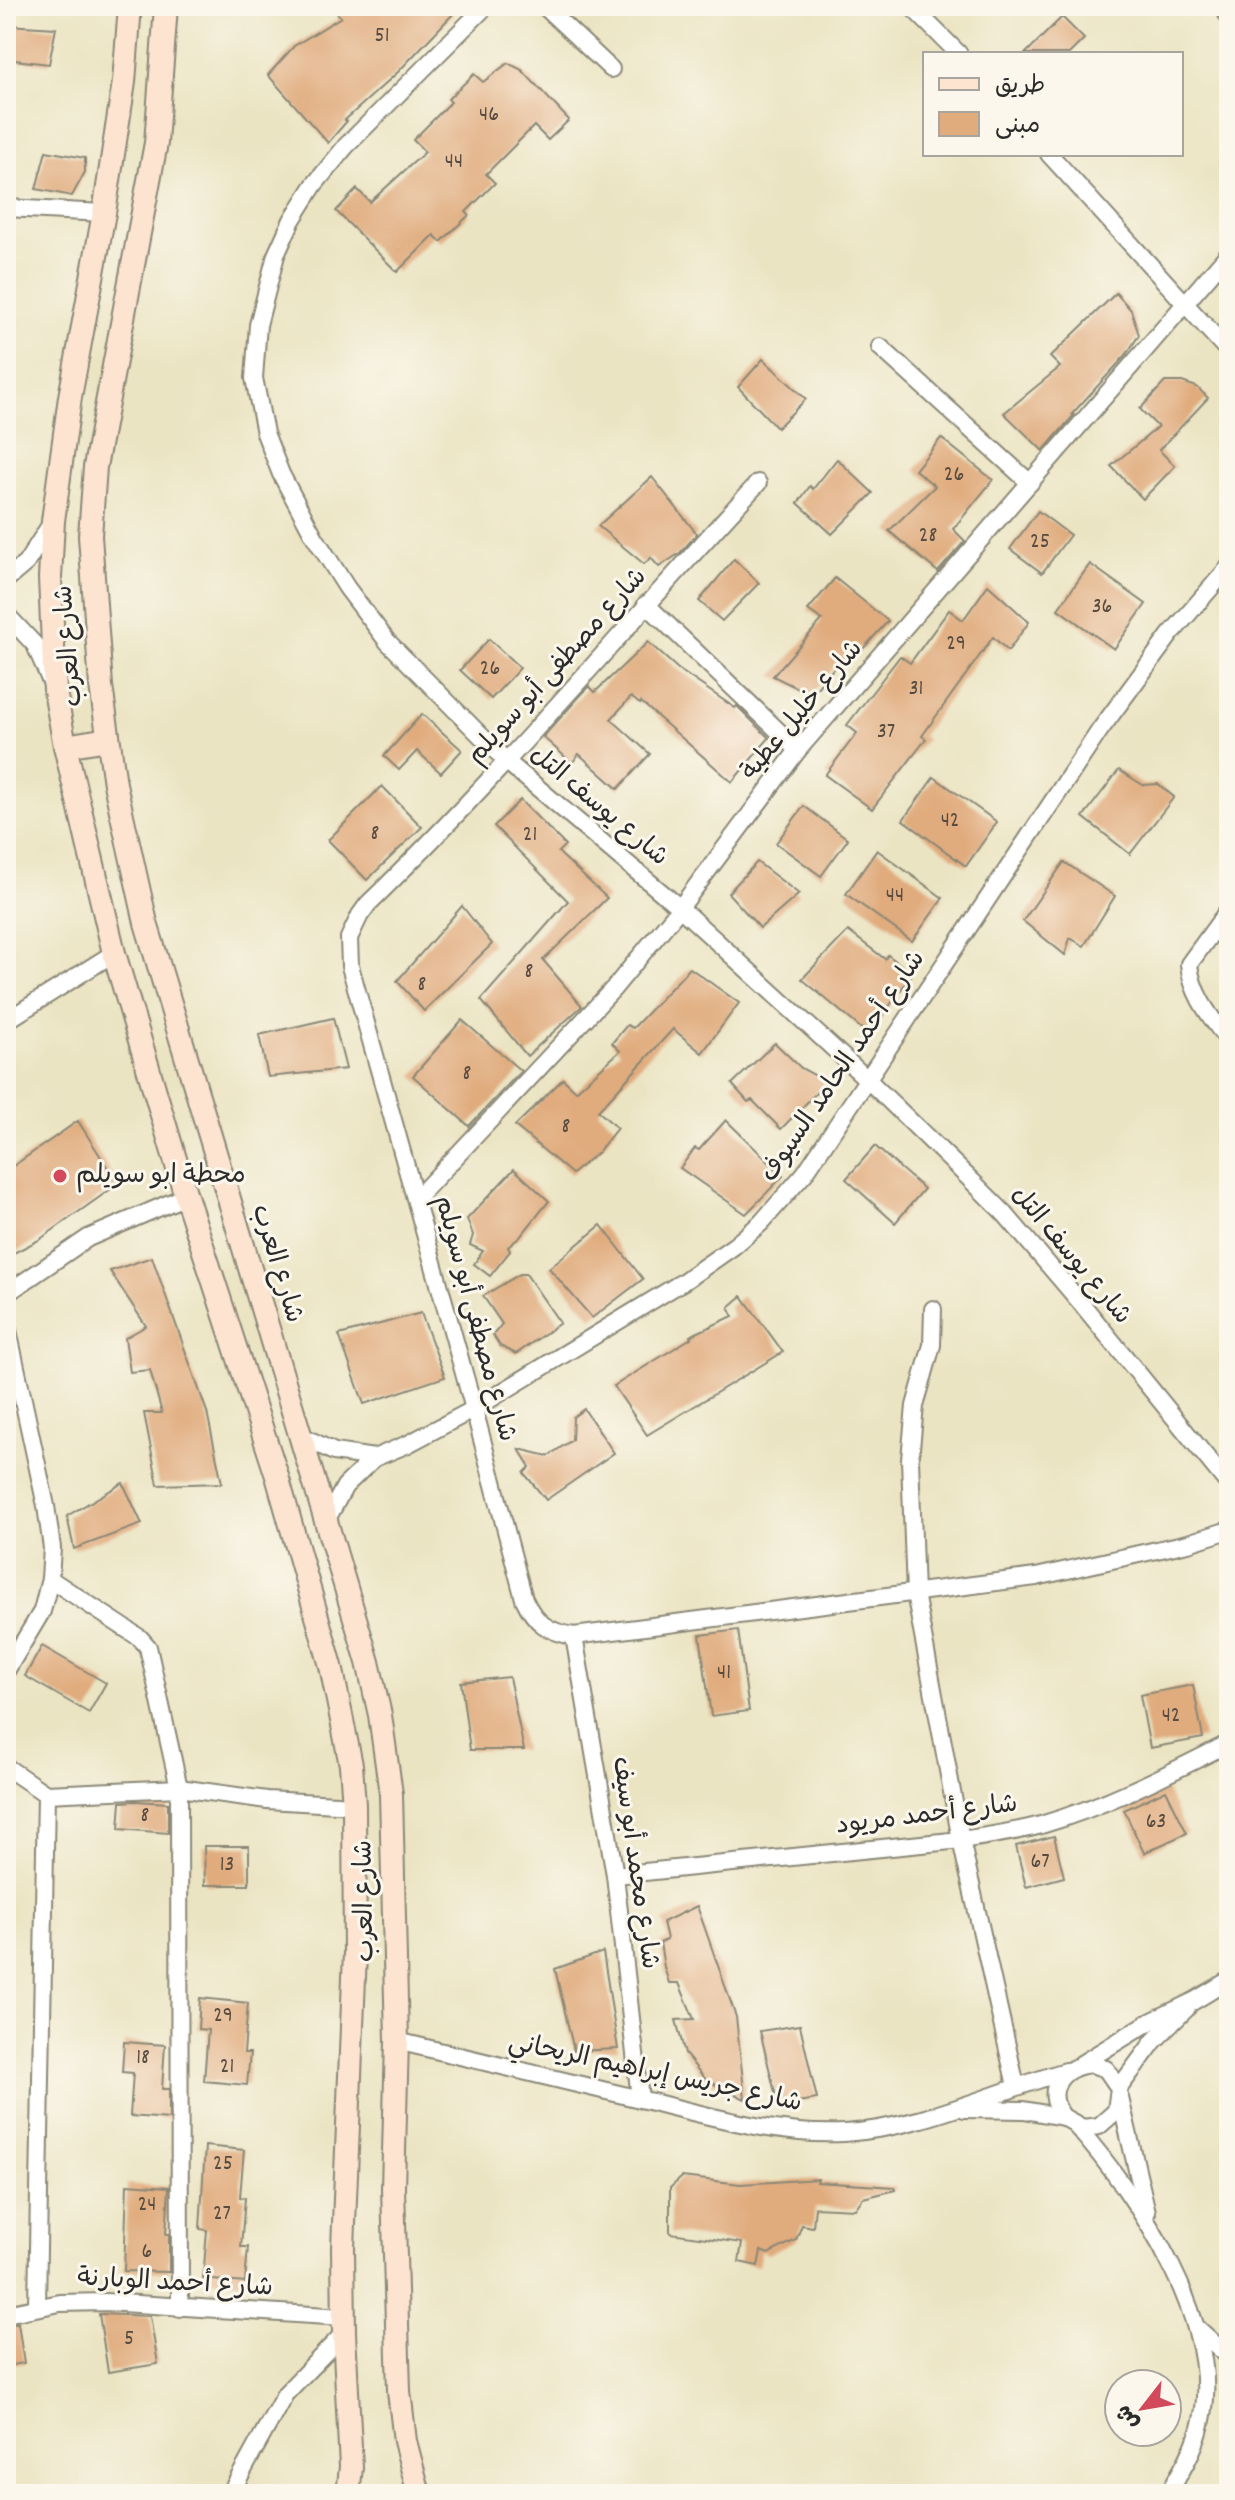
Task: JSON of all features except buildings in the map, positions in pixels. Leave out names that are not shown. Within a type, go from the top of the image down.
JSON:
[{"type":"main road","name":"شارع العرب","points":[[130,6],[124,82],[104,213],[70,397],[53,521],[50,578],[55,691],[114,953],[186,1196],[277,1476],[331,1666],[349,1753],[354,1805],[354,2022],[345,2197],[344,2325],[351,2467],[348,2494]]},
{"type":"main road","name":"شارع العرب","points":[[166,6],[156,143],[95,467],[90,536],[101,686],[127,845],[146,923],[368,1662],[386,1754],[391,1794],[397,2041],[393,2188],[399,2391],[405,2441],[419,2494]]},
{"type":"main road","points":[[70,397],[106,403]]},
{"type":"main road","points":[[65,746],[108,739]]},
{"type":"street","name":"شارع يوسف التل","points":[[486,6],[346,146],[314,185],[292,220],[276,255],[258,325],[254,378],[265,433],[281,474],[314,536],[347,588],[387,641],[506,761],[680,908],[868,1080],[1005,1214],[1229,1485]]},
{"type":"street","points":[[544,6],[611,69]]},
{"type":"street","points":[[911,6],[957,52]]},
{"type":"street","points":[[1222,6],[1229,17]]},
{"type":"street","points":[[1051,156],[1229,352]]},
{"type":"street","points":[[6,208],[104,213]]},
{"type":"street","name":"شارع خليل عطية","points":[[416,1199],[614,988],[680,908],[798,750],[1229,253]]},
{"type":"street","points":[[880,347],[1030,483]]},
{"type":"street","name":"شارع مصطفى أبو سويلم","points":[[758,483],[506,761],[368,904],[349,938],[350,966],[364,1022],[416,1199],[524,1599],[532,1616],[542,1626],[556,1633],[574,1636],[1036,1577],[1173,1547],[1229,1530]]},
{"type":"street","points":[[6,580],[26,563],[53,521]]},
{"type":"street","name":"شارع أحمد الحامد السيوف","points":[[326,1521],[345,1486],[374,1458],[419,1439],[474,1409],[684,1281],[761,1223],[796,1185],[1124,695],[1170,635],[1229,567]]},
{"type":"street","points":[[646,604],[798,750]]},
{"type":"street","points":[[6,614],[35,645],[55,691]]},
{"type":"street","points":[[1229,909],[1189,964],[1195,994],[1229,1042]]},
{"type":"street","points":[[6,1021],[114,953]]},
{"type":"street","points":[[6,1294],[88,1238],[186,1196]]},
{"type":"street","points":[[933,1309],[932,1345],[915,1406],[911,1445],[909,1493],[915,1593],[961,1840],[1016,2086]]},
{"type":"street","points":[[6,1321],[46,1506],[52,1548],[50,1579],[42,1611],[6,1671]]},
{"type":"street","points":[[298,1434],[334,1452],[374,1458]]},
{"type":"street","points":[[50,1579],[140,1638],[148,1647],[179,1788],[180,2308]]},
{"type":"street","name":"شارع محمد أبو سيف","points":[[574,1636],[615,1875],[640,2099]]},
{"type":"street","name":"شارع أحمد مريود","points":[[615,1875],[961,1840],[1039,1825],[1143,1786],[1229,1743]]},
{"type":"street","points":[[6,1767],[46,1794],[179,1788],[267,1800],[354,1805]]},
{"type":"street","points":[[37,2306],[46,1794]]},
{"type":"street","name":"شارع جريس إبراهيم الريحاني","points":[[397,2041],[759,2126],[817,2133],[869,2130],[950,2109],[1073,2068],[1146,2024],[1229,1980]]},
{"type":"street","name":"شارع جريس إبراهيم الريحاني","points":[[1119,2092],[1154,2041],[1194,2001]]},
{"type":"street","points":[[1149,2221],[1119,2092],[1106,2069],[1091,2064],[1073,2068],[1058,2081],[1055,2093],[1057,2106],[1116,2173],[1149,2221],[1196,2327],[1205,2383],[1201,2427],[1187,2461],[1168,2494]]},
{"type":"street","points":[[1069,2121],[1091,2128],[1105,2122],[1116,2111],[1119,2092]]},
{"type":"street","name":"شارع جريس إبراهيم الريحاني","points":[[950,2109],[1024,2110],[1069,2121]]},
{"type":"street","name":"شارع أحمد الوبارنة","points":[[6,2314],[37,2306],[105,2302],[344,2325]]},
{"type":"street","points":[[230,2494],[285,2394],[344,2325]]},
{"type":"street","points":[[1196,2327],[1229,2357]]},
{"type":"place","name":"محطة ابو سويلم","points":[[60,1176]]}]
